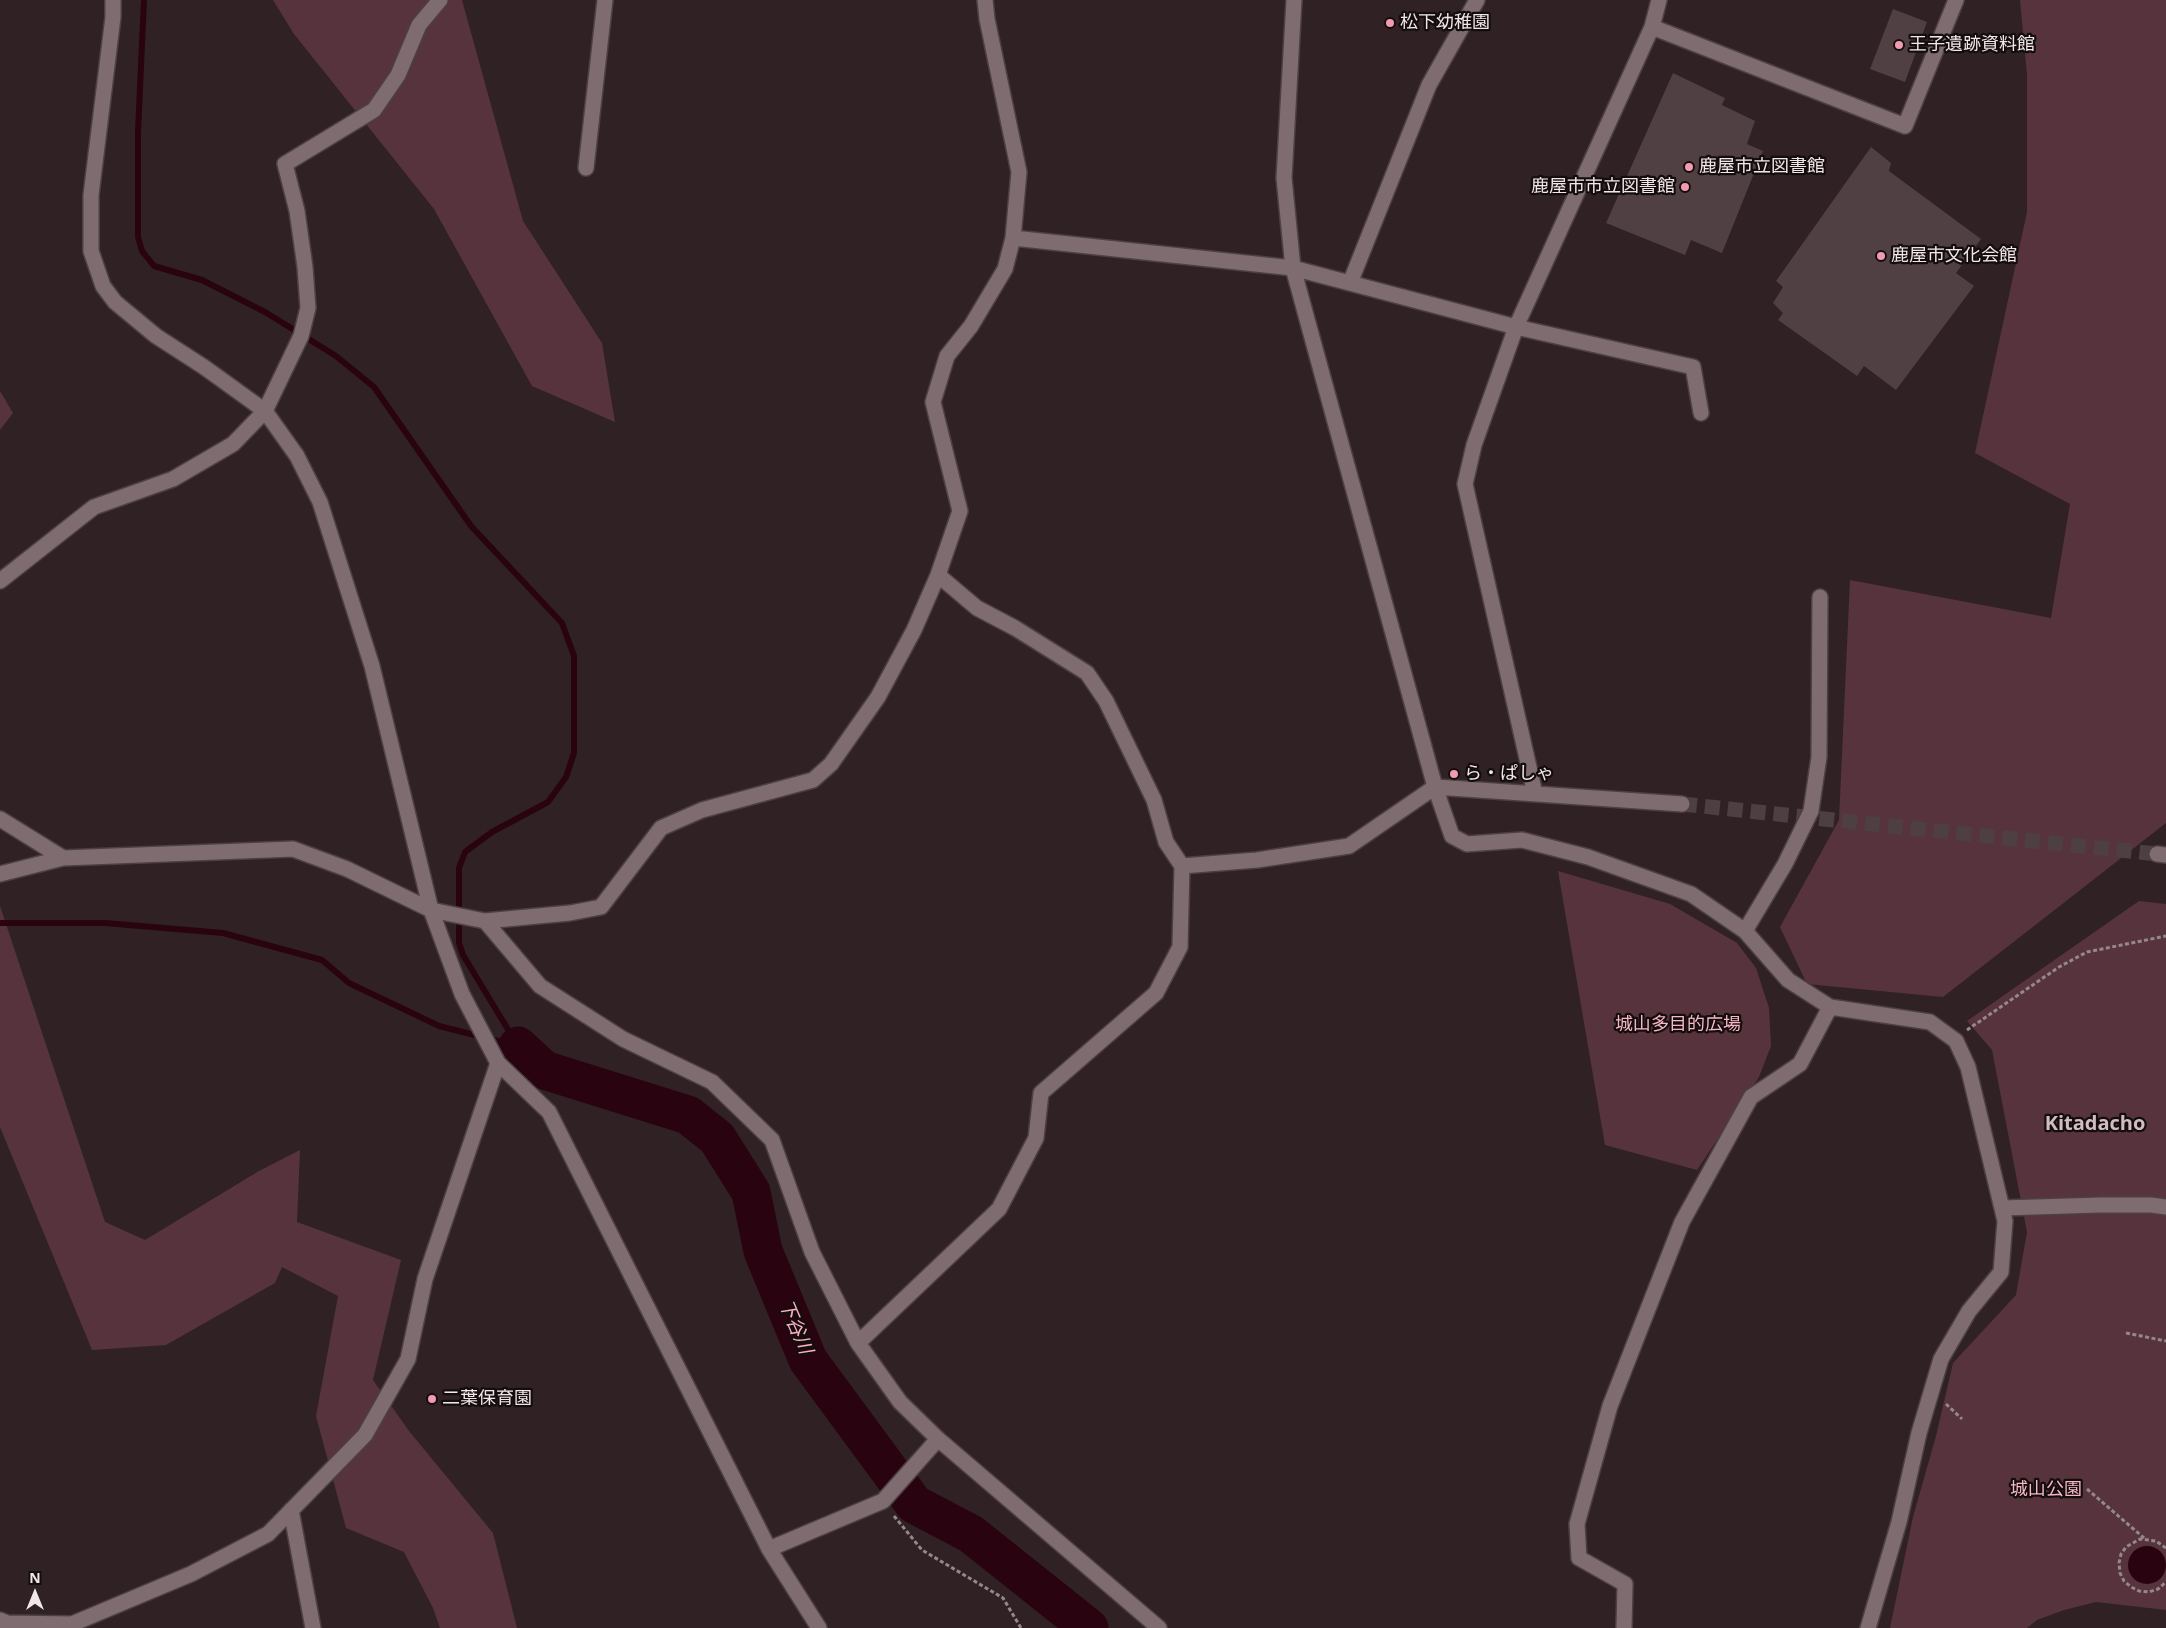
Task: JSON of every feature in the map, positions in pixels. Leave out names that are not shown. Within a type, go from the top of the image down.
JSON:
[{"type":"street","points":[[113,0],[113,17],[91,195],[91,251],[104,286],[116,302],[156,336],[204,367],[265,411],[297,456],[320,502],[372,666],[431,910],[462,994],[498,1063],[549,1112],[769,1549],[819,1628]]},
{"type":"street","points":[[0,580],[94,507],[173,479],[233,444],[265,411],[301,336],[308,308],[305,267],[297,211],[285,164],[374,110],[398,75],[419,25],[440,0]]},
{"type":"street","points":[[586,168],[604,0]]},
{"type":"street","points":[[0,874],[63,858],[293,849],[347,869],[431,910],[486,921],[570,913],[601,907],[661,828],[702,810],[813,780],[831,764],[878,696],[914,630],[938,575],[960,511],[933,402],[947,356],[971,326],[1005,270],[1012,238],[1019,172],[987,19],[985,0]]},
{"type":"street","points":[[1294,0],[1284,178],[1293,268],[1436,787],[1452,836],[1468,844],[1522,840],[1588,857],[1691,894],[1744,930],[1788,980],[1830,1007],[1930,1022],[1956,1041],[1968,1067],[2005,1221],[2001,1272],[1969,1311],[1941,1359],[1919,1433],[1899,1522],[1868,1628]]},
{"type":"street","points":[[1350,283],[1429,85],[1476,0]]},
{"type":"street","points":[[1535,794],[1465,484],[1474,445],[1516,326],[1652,26],[1659,0]]},
{"type":"street","points":[[1652,26],[1905,126],[1956,0]]},
{"type":"street","points":[[1012,238],[1293,268],[1516,326],[1694,367],[1700,413]]},
{"type":"street","points":[[858,1343],[999,1209],[1036,1138],[1041,1093],[1156,993],[1180,947],[1182,866],[1166,842],[1154,800],[1114,718],[1087,673],[1015,628],[977,608],[938,575]]},
{"type":"street","points":[[1744,930],[1785,864],[1811,811],[1819,757],[1820,598]]},
{"type":"street","points":[[1182,866],[1257,860],[1349,846],[1436,787],[1682,804]]},
{"type":"street","points":[[0,819],[63,858]]},
{"type":"street","points":[[486,921],[540,986],[623,1039],[712,1082],[772,1140],[812,1252],[858,1343],[900,1402],[938,1439],[1160,1628]]},
{"type":"street","points":[[1624,1628],[1625,1584],[1579,1558],[1577,1524],[1610,1406],[1682,1222],[1751,1097],[1800,1064],[1830,1007]]},
{"type":"street","points":[[0,1620],[7,1624],[72,1624],[191,1574],[268,1534],[365,1435],[408,1359],[425,1279],[498,1063]]},
{"type":"street","points":[[2002,1208],[2101,1205],[2151,1205],[2166,1207]]},
{"type":"street","points":[[769,1549],[883,1502],[938,1439]]},
{"type":"street","points":[[291,1510],[313,1628]]},
{"type":"path","points":[[1965,1032],[2059,967],[2088,952],[2166,936]]},
{"type":"path","points":[[2126,1333],[2166,1341]]},
{"type":"path","points":[[1940,1398],[1962,1419]]},
{"type":"path","points":[[2087,1489],[2144,1539]]},
{"type":"path","points":[[883,1502],[922,1550],[1003,1598],[1021,1628]]},
{"type":"path","points":[[2166,1548],[2156,1541],[2144,1539],[2132,1542],[2121,1554],[2119,1563],[2120,1572],[2131,1587],[2140,1591],[2149,1592],[2158,1589],[2166,1582]]},
{"type":"green space","points":[[273,0],[462,0],[523,221],[602,343],[615,422],[532,386],[434,209],[294,34]]},
{"type":"green space","points":[[2020,0],[2166,0],[2166,823],[1943,997],[1807,984],[1780,927],[1839,820],[1850,580],[2051,618],[2070,504],[1975,453],[2027,212],[2027,75]]},
{"type":"green space","points":[[0,391],[13,413],[0,430]]},
{"type":"green space","name":"城山多目的広場","points":[[1558,871],[1670,904],[1737,943],[1756,968],[1769,1008],[1771,1046],[1759,1077],[1697,1170],[1605,1145]]},
{"type":"green space","name":"城山公園","points":[[2139,901],[2166,904],[2166,1610],[2096,1602],[2064,1610],[2037,1620],[2027,1628],[1890,1628],[1913,1517],[1936,1436],[1953,1363],[2016,1295],[2027,1232],[1992,1050],[1967,1021]]},
{"type":"green space","points":[[0,906],[105,1222],[145,1240],[259,1171],[300,1150],[297,1222],[401,1260],[373,1380],[409,1431],[493,1533],[517,1628],[440,1628],[433,1608],[404,1552],[346,1528],[316,1416],[338,1296],[282,1267],[275,1283],[166,1345],[92,1350],[0,1127]]},
{"type":"shaded area","points":[[2147,1546],[2154,1547],[2160,1552],[2165,1558],[2165,1572],[2160,1578],[2154,1583],[2147,1584],[2140,1583],[2134,1578],[2129,1572],[2128,1565],[2129,1558],[2134,1552],[2140,1547]]},
{"type":"building","name":"王子遺跡資料館","points":[[1893,9],[1927,22],[1905,82],[1870,69]]},
{"type":"building","name":"鹿屋市市立図書館","points":[[1673,73],[1725,98],[1722,105],[1755,121],[1747,144],[1763,151],[1722,253],[1691,240],[1685,255],[1606,223]]},
{"type":"building","name":"鹿屋市文化会館","points":[[1871,147],[1891,163],[1889,171],[1981,239],[1956,273],[1974,286],[1896,390],[1864,366],[1857,376],[1778,320],[1783,313],[1773,303],[1783,287],[1776,281]]},
{"type":"waterway","points":[[144,0],[138,132],[138,237],[142,251],[154,266],[202,280],[265,312],[336,356],[374,387],[471,526],[562,623],[574,656],[574,753],[566,777],[548,802],[492,832],[465,852],[459,868],[459,943],[463,955],[518,1046]]},
{"type":"waterway","points":[[0,923],[105,923],[223,933],[322,960],[349,983],[439,1026],[518,1046]]},
{"type":"waterway","name":"下谷川","points":[[518,1046],[544,1070],[688,1115],[717,1138],[751,1192],[763,1251],[808,1360],[914,1504],[971,1534],[1089,1628]]},
{"type":"tunnel","points":[[1682,804],[2157,854]]},
{"type":"place","name":"松下幼稚園","points":[[1390,23]]},
{"type":"place","name":"王子遺跡資料館","points":[[1899,45]]},
{"type":"place","name":"鹿屋市立図書館","points":[[1689,167]]},
{"type":"place","name":"鹿屋市市立図書館","points":[[1685,187]]},
{"type":"place","name":"鹿屋市文化会館","points":[[1881,256]]},
{"type":"place","name":"ら・ぱしゃ","points":[[1454,774]]},
{"type":"place","name":"二葉保育園","points":[[432,1399]]},
{"type":"district","name":"Kitadacho","points":[[2095,1124]]}]
